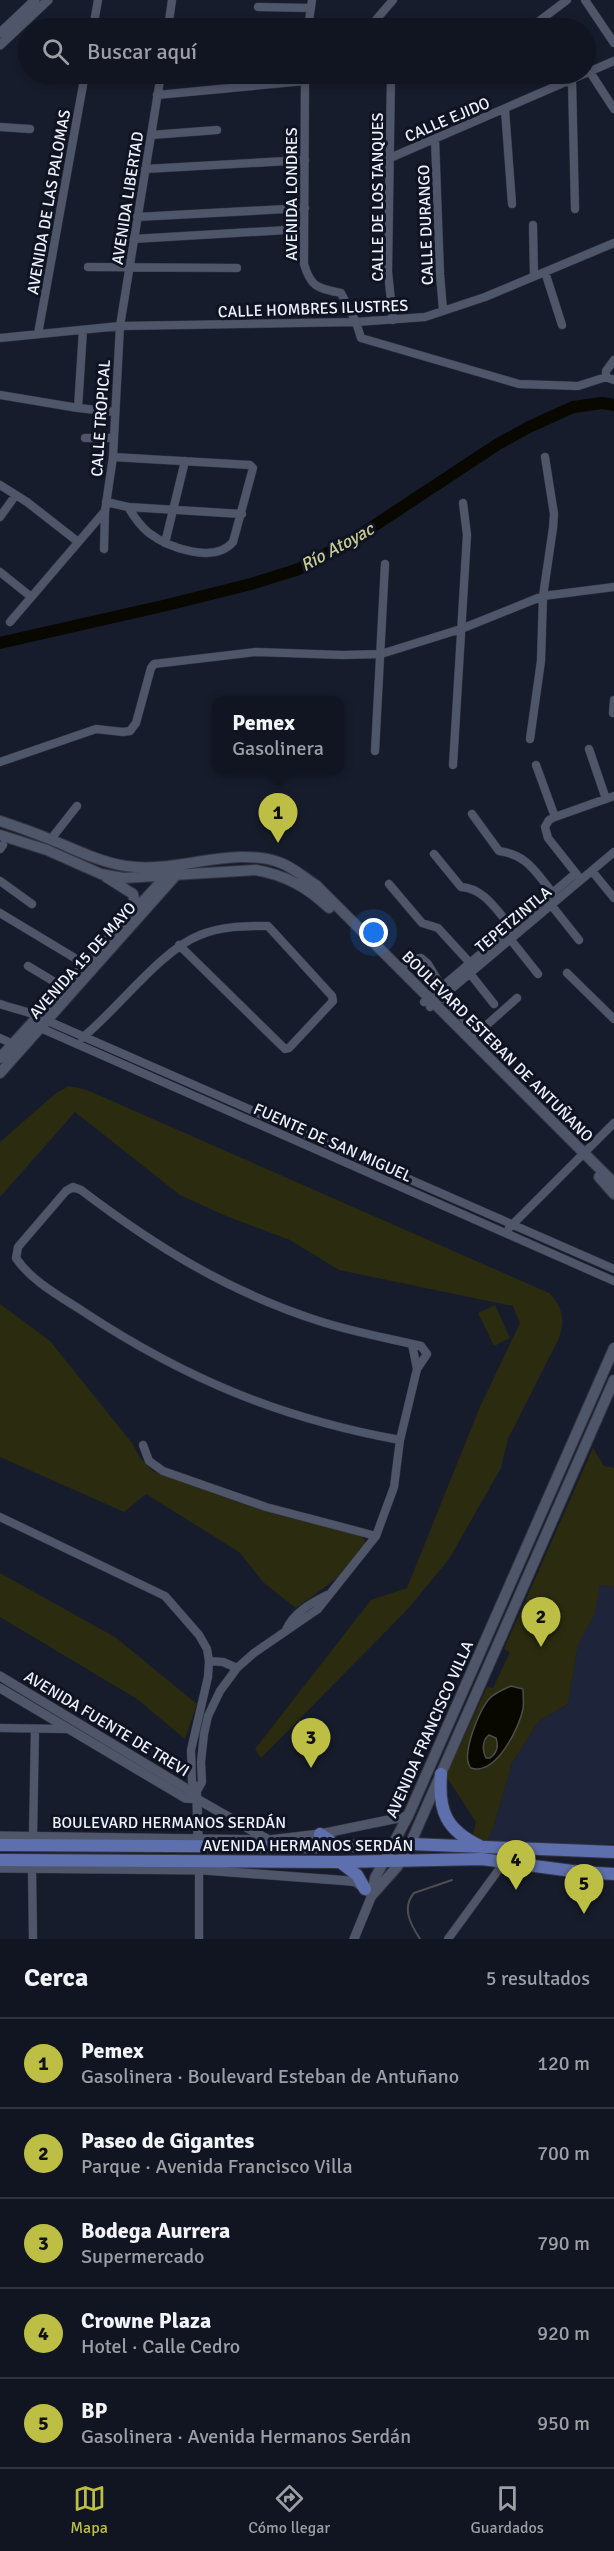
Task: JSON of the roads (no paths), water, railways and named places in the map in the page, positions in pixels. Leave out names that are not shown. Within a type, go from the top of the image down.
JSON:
[{"type":"main road","name":"BOULEVARD ESTEBAN DE ANTUÑANO","points":[[0,821],[51,839],[104,862],[129,867],[175,871],[256,870],[277,874],[313,893],[469,1037],[583,1155],[614,1194]]},
{"type":"main road","name":"BOULEVARD ESTEBAN DE ANTUÑANO","points":[[1,843],[46,850],[101,874],[123,878],[175,871],[224,858],[260,857],[282,863],[316,885],[583,1155],[614,1183]]},
{"type":"main road","name":"AVENIDA 15 DE MAYO","points":[[39,1022],[63,987],[84,963],[175,871]]},
{"type":"main road","name":"AVENIDA 15 DE MAYO","points":[[0,1073],[17,1047],[39,1022],[95,969],[175,871]]},
{"type":"main road","points":[[101,874],[133,894],[136,909]]},
{"type":"main road","name":"AVENIDA 15 DE MAYO","points":[[0,1058],[17,1047]]},
{"type":"main road","name":"AVENIDA FRANCISCO VILLA","points":[[368,1892],[408,1816],[614,1348]]},
{"type":"main road","name":"AVENIDA FRANCISCO VILLA","points":[[368,1892],[400,1862],[410,1844],[613,1386]]},
{"type":"main road","points":[[441,1774],[439,1797],[446,1819],[461,1837],[490,1848]]},
{"type":"main road","points":[[320,1834],[339,1847]]},
{"type":"main road","points":[[77,1837],[89,1845]]},
{"type":"main road","points":[[108,1845],[143,1838]]},
{"type":"main road","name":"AVENIDA HERMANOS SERDÁN","points":[[0,1845],[339,1847],[410,1844],[614,1852]]},
{"type":"main road","name":"AVENIDA HERMANOS SERDÁN","points":[[0,1860],[54,1864],[205,1867],[482,1859],[580,1872],[614,1874]]},
{"type":"main road","points":[[340,1862],[357,1875],[368,1892]]},
{"type":"street","points":[[95,18],[98,0]]},
{"type":"street","points":[[169,18],[172,0]]},
{"type":"street","points":[[378,18],[393,0]]},
{"type":"street","points":[[543,18],[567,0]]},
{"type":"street","points":[[585,0],[614,43]]},
{"type":"street","points":[[20,18],[41,1]]},
{"type":"street","points":[[258,7],[312,4]]},
{"type":"street","points":[[0,45],[3,32],[18,20]]},
{"type":"street","name":"CALLE EJIDO","points":[[596,69],[614,61]]},
{"type":"street","points":[[596,81],[614,109]]},
{"type":"street","name":"AVENIDA DE LAS PALOMAS","points":[[38,334],[83,84]]},
{"type":"street","name":"AVENIDA LIBERTAD","points":[[120,326],[159,84]]},
{"type":"street","points":[[157,95],[247,84]]},
{"type":"street","name":"AVENIDA LONDRES","points":[[305,84],[304,264],[308,280],[318,288],[341,293],[356,322]]},
{"type":"street","name":"CALLE DE LOS TANQUES","points":[[391,84],[388,272],[393,320]]},
{"type":"street","name":"CALLE EJIDO","points":[[390,158],[563,84]]},
{"type":"street","points":[[572,84],[575,209]]},
{"type":"street","points":[[505,110],[512,204]]},
{"type":"street","points":[[0,127],[30,129]]},
{"type":"street","points":[[151,135],[217,130]]},
{"type":"street","name":"CALLE DURANGO","points":[[435,139],[443,310]]},
{"type":"street","points":[[145,169],[305,160]]},
{"type":"street","points":[[137,217],[305,208]]},
{"type":"street","points":[[533,225],[534,276]]},
{"type":"street","points":[[133,239],[304,228]]},
{"type":"street","name":"CALLE HOMBRES ILUSTRES","points":[[0,338],[120,326],[356,322],[425,317],[484,297],[614,243]]},
{"type":"street","points":[[88,267],[237,268]]},
{"type":"street","points":[[545,272],[562,325]]},
{"type":"street","points":[[356,322],[361,338],[519,384],[578,386],[610,379],[606,371],[614,360]]},
{"type":"street","name":"CALLE TROPICAL","points":[[105,549],[105,511],[113,457],[120,326]]},
{"type":"street","points":[[78,408],[83,330]]},
{"type":"street","points":[[0,395],[115,412]]},
{"type":"street","points":[[85,438],[114,438]]},
{"type":"street","points":[[113,457],[250,465],[254,468],[233,542],[226,550],[191,551],[165,543],[139,524],[128,507]]},
{"type":"street","points":[[530,739],[541,661],[543,596],[554,514],[545,457]]},
{"type":"street","points":[[165,543],[185,461]]},
{"type":"street","points":[[0,485],[27,502],[77,540]]},
{"type":"street","points":[[0,517],[15,496]]},
{"type":"street","points":[[106,502],[128,507],[175,508],[242,514]]},
{"type":"street","points":[[453,765],[467,535],[463,503]]},
{"type":"street","points":[[10,622],[77,540],[105,511]]},
{"type":"street","points":[[375,751],[385,564]]},
{"type":"street","points":[[0,572],[30,596]]},
{"type":"street","points":[[0,762],[96,729],[123,732],[130,730],[136,723],[154,664],[256,652],[381,654],[461,629],[543,596],[614,586]]},
{"type":"street","points":[[613,713],[614,700]]},
{"type":"street","points":[[579,876],[545,834],[545,827],[549,820],[555,817],[610,797],[589,749]]},
{"type":"street","points":[[536,765],[555,817]]},
{"type":"street","points":[[51,839],[77,806]]},
{"type":"street","points":[[472,814],[499,851],[515,853],[525,861],[579,940]]},
{"type":"street","name":"TEPETZINTLA","points":[[432,1001],[550,899],[579,876],[592,871],[614,852]]},
{"type":"street","points":[[434,854],[461,887],[474,888],[482,894],[538,974]]},
{"type":"street","points":[[592,871],[614,898]]},
{"type":"street","points":[[0,881],[32,903]]},
{"type":"street","points":[[389,884],[422,923],[438,928],[494,1004]]},
{"type":"street","points":[[0,913],[95,969]]},
{"type":"street","points":[[74,1043],[85,1036],[179,945],[200,935],[234,926],[268,926],[332,996],[333,1002],[289,1048],[285,1049],[179,945]]},
{"type":"street","points":[[400,969],[412,959],[421,958],[428,964],[442,987]]},
{"type":"street","points":[[28,966],[63,987]]},
{"type":"street","name":"TEPETZINTLA","points":[[432,1001],[442,987],[468,968]]},
{"type":"street","points":[[567,973],[614,1019]]},
{"type":"street","points":[[469,1037],[517,998]]},
{"type":"street","points":[[0,1004],[23,1012],[39,1022]]},
{"type":"street","name":"FUENTE DE SAN MIGUEL","points":[[39,1022],[85,1036],[614,1269]]},
{"type":"street","name":"FUENTE DE SAN MIGUEL","points":[[39,1022],[74,1043],[614,1281]]},
{"type":"street","points":[[0,1038],[17,1047]]},
{"type":"street","points":[[505,1232],[614,1123]]},
{"type":"street","points":[[197,1795],[202,1782],[201,1750],[208,1716],[220,1691],[237,1668],[285,1630],[289,1622],[306,1607],[330,1593],[376,1536],[394,1487],[400,1440],[417,1369],[427,1354],[421,1346],[321,1322],[227,1285],[127,1225],[74,1187],[66,1191],[18,1247],[16,1258],[23,1269],[62,1298],[134,1345],[202,1380],[291,1414],[356,1432],[400,1440]]},
{"type":"street","points":[[143,1445],[150,1461],[163,1471],[266,1507],[376,1536]]},
{"type":"street","points":[[0,1516],[165,1596],[199,1635],[207,1649],[209,1661],[208,1677],[191,1750],[192,1782],[197,1795]]},
{"type":"street","points":[[209,1661],[223,1662],[237,1668]]},
{"type":"street","name":"AVENIDA FUENTE DE TREVI","points":[[0,1676],[269,1840]]},
{"type":"street","name":"AVENIDA FUENTE DE TREVI","points":[[0,1688],[185,1798],[197,1795]]},
{"type":"street","points":[[0,1728],[69,1729]]},
{"type":"street","points":[[33,1836],[35,1729]]},
{"type":"street","name":"AVENIDA FUENTE DE TREVI","points":[[197,1795],[198,1838]]},
{"type":"street","name":"BOULEVARD HERMANOS SERDÁN","points":[[0,1836],[269,1840],[320,1834],[408,1816]]},
{"type":"street","points":[[448,1939],[505,1861]]},
{"type":"street","points":[[0,1868],[32,1868],[54,1864]]},
{"type":"street","points":[[199,1939],[205,1867],[350,1881],[368,1892],[354,1939]]},
{"type":"street","points":[[32,1868],[33,1939]]},
{"type":"waterway","name":"Río Atoyac","points":[[0,643],[167,605],[251,584],[299,569],[357,537],[498,444],[529,427],[573,407],[602,403],[614,405]]},
{"type":"waterway","points":[[420,1939],[409,1916],[410,1899],[414,1893],[452,1880]]},
{"type":"place","name":"Pemex","points":[[278,843]]},
{"type":"place","name":"Paseo de Gigantes","points":[[541,1647]]},
{"type":"place","name":"Bodega Aurrera","points":[[311,1768]]},
{"type":"place","name":"Crowne Plaza","points":[[516,1890]]},
{"type":"place","name":"BP","points":[[584,1914]]}]
